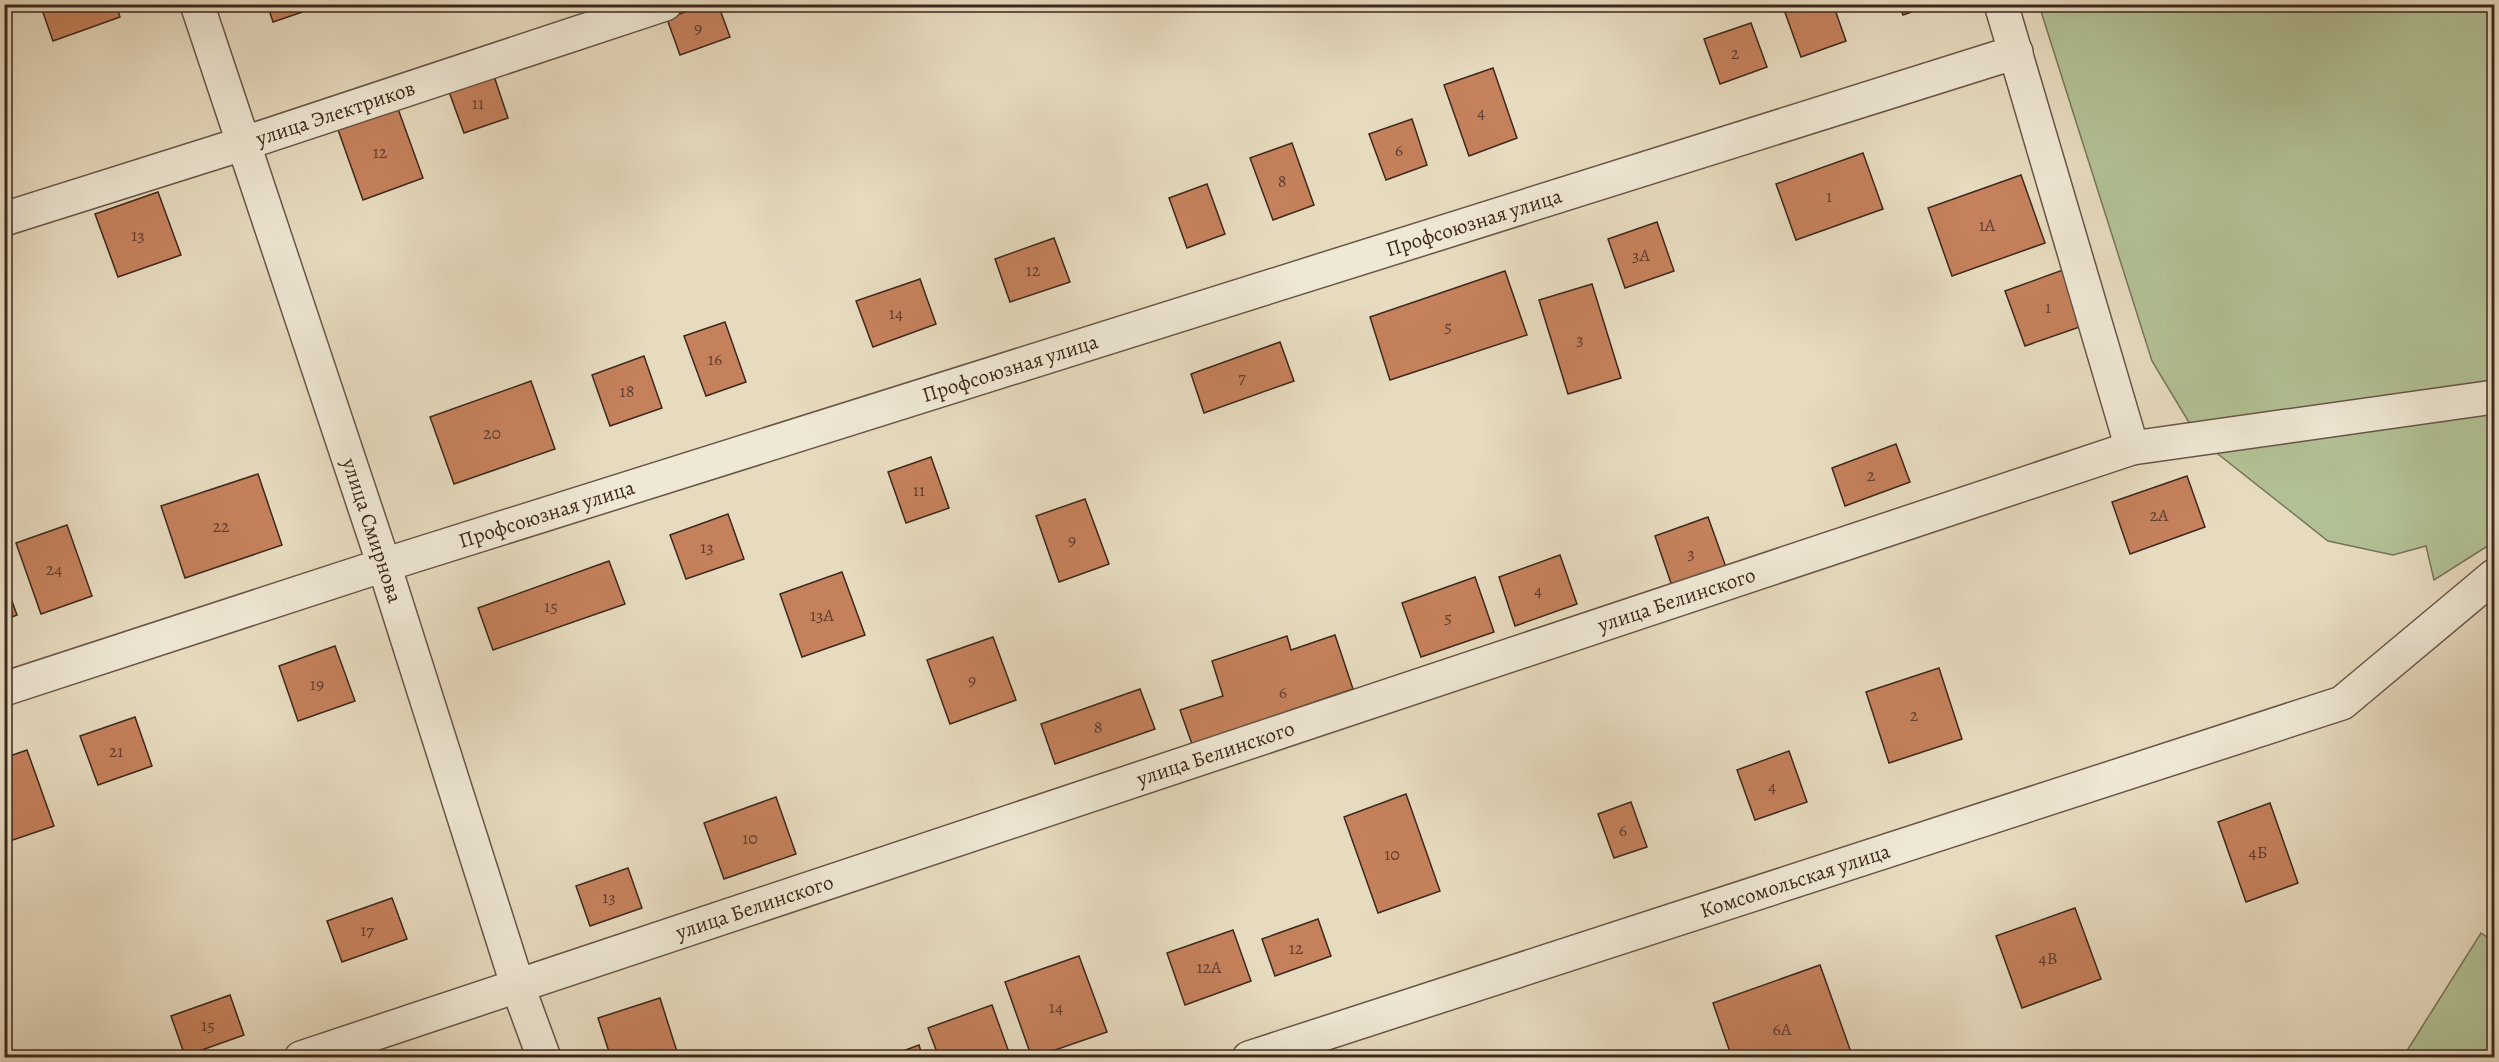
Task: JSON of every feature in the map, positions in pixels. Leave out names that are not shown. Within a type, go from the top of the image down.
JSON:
[{"type":"street","name":"улица Смирнова","points":[[197,4],[384,565],[518,987],[544,1058]]},
{"type":"street","name":"улица Электриков","points":[[4,219],[242,144],[665,4]]},
{"type":"street","points":[[2001,4],[2132,448]]},
{"type":"street","name":"Профсоюзная улица","points":[[4,689],[384,565],[2016,52]]},
{"type":"street","name":"улица Белинского","points":[[301,1058],[2132,448],[2494,397]]},
{"type":"street","name":"Комсомольская улица","points":[[1248,1058],[2342,703],[2494,576]]},
{"type":"green space","points":[[2039,5],[2494,5],[2494,542],[2434,580],[2426,546],[2393,555],[2328,541],[2199,439],[2152,361]]},
{"type":"green space","points":[[2481,933],[2494,942],[2494,1057],[2403,1057]]},
{"type":"building","points":[[40,4],[116,4],[120,17],[53,41]]},
{"type":"building","points":[[267,4],[326,4],[273,22]]},
{"type":"building","points":[[705,4],[718,4],[730,37],[680,55],[667,19]]},
{"type":"building","points":[[1782,4],[1833,4],[1846,41],[1801,57]]},
{"type":"building","points":[[1899,4],[1934,4],[1903,15]]},
{"type":"building","points":[[1751,23],[1767,67],[1720,84],[1704,39]]},
{"type":"building","points":[[1493,68],[1517,138],[1469,156],[1444,85]]},
{"type":"building","points":[[493,73],[508,118],[464,133],[448,89]]},
{"type":"building","points":[[397,106],[423,178],[363,200],[337,127]]},
{"type":"building","points":[[1412,119],[1427,165],[1386,180],[1369,134]]},
{"type":"building","points":[[1292,143],[1314,205],[1273,220],[1250,158]]},
{"type":"building","points":[[1863,153],[1883,209],[1796,240],[1776,184]]},
{"type":"building","points":[[2021,175],[2045,243],[1952,276],[1928,208]]},
{"type":"building","points":[[1207,184],[1225,234],[1187,248],[1169,198]]},
{"type":"building","points":[[158,192],[181,255],[118,277],[95,214]]},
{"type":"building","points":[[1657,222],[1674,271],[1625,288],[1608,239]]},
{"type":"building","points":[[1054,238],[1070,282],[1010,302],[995,259]]},
{"type":"building","points":[[2071,267],[2091,323],[2025,346],[2005,291]]},
{"type":"building","points":[[1505,271],[1527,335],[1390,380],[1370,317]]},
{"type":"building","points":[[920,279],[936,324],[873,347],[856,301]]},
{"type":"building","points":[[1592,284],[1621,378],[1568,394],[1539,300]]},
{"type":"building","points":[[725,322],[746,382],[706,396],[684,336]]},
{"type":"building","points":[[1280,342],[1294,381],[1204,413],[1191,374]]},
{"type":"building","points":[[644,356],[662,408],[610,426],[592,375]]},
{"type":"building","points":[[531,381],[555,449],[454,484],[430,417]]},
{"type":"building","points":[[1896,444],[1910,482],[1845,506],[1832,468]]},
{"type":"building","points":[[931,457],[949,508],[906,523],[888,472]]},
{"type":"building","points":[[258,474],[282,545],[185,578],[161,506]]},
{"type":"building","points":[[2187,476],[2205,527],[2130,554],[2112,502]]},
{"type":"building","points":[[1085,499],[1109,564],[1059,582],[1036,516]]},
{"type":"building","points":[[728,514],[744,559],[686,579],[670,535]]},
{"type":"building","points":[[1708,517],[1727,570],[1673,589],[1655,536]]},
{"type":"building","points":[[67,525],[92,596],[41,614],[16,543]]},
{"type":"building","points":[[1560,555],[1577,604],[1515,626],[1499,577]]},
{"type":"building","points":[[609,561],[625,604],[493,650],[478,608]]},
{"type":"building","points":[[842,572],[865,635],[802,657],[780,594]]},
{"type":"building","points":[[1475,577],[1494,632],[1421,657],[1402,603]]},
{"type":"building","points":[[4,579],[17,615],[4,620]]},
{"type":"building","points":[[1335,635],[1353,689],[1192,744],[1180,710],[1223,696],[1212,661],[1287,636],[1291,650]]},
{"type":"building","points":[[993,637],[1016,700],[950,724],[927,660]]},
{"type":"building","points":[[335,646],[355,701],[298,721],[279,666]]},
{"type":"building","points":[[1939,668],[1962,739],[1889,763],[1866,692]]},
{"type":"building","points":[[1140,689],[1155,729],[1055,764],[1041,724]]},
{"type":"building","points":[[135,717],[152,766],[98,785],[80,736]]},
{"type":"building","points":[[27,750],[54,826],[4,843],[4,758]]},
{"type":"building","points":[[1789,751],[1807,802],[1755,820],[1737,770]]},
{"type":"building","points":[[1406,794],[1440,891],[1378,913],[1344,817]]},
{"type":"building","points":[[776,797],[796,854],[724,879],[704,823]]},
{"type":"building","points":[[1631,802],[1647,847],[1614,858],[1598,814]]},
{"type":"building","points":[[2270,803],[2298,883],[2246,902],[2218,822]]},
{"type":"building","points":[[628,868],[642,908],[590,926],[576,886]]},
{"type":"building","points":[[392,898],[407,939],[342,962],[327,921]]},
{"type":"building","points":[[2075,908],[2101,979],[2022,1008],[1996,936]]},
{"type":"building","points":[[1318,919],[1331,956],[1275,976],[1262,939]]},
{"type":"building","points":[[1233,930],[1251,981],[1185,1005],[1167,953]]},
{"type":"building","points":[[1079,956],[1107,1032],[1032,1058],[1005,982]]},
{"type":"building","points":[[1820,965],[1852,1055],[1844,1058],[1732,1058],[1713,1003]]},
{"type":"building","points":[[230,995],[244,1035],[185,1056],[171,1016]]},
{"type":"building","points":[[660,998],[679,1058],[611,1058],[598,1018]]},
{"type":"building","points":[[992,1005],[1011,1058],[939,1058],[928,1028]]},
{"type":"building","points":[[919,1045],[923,1058],[884,1058]]}]
